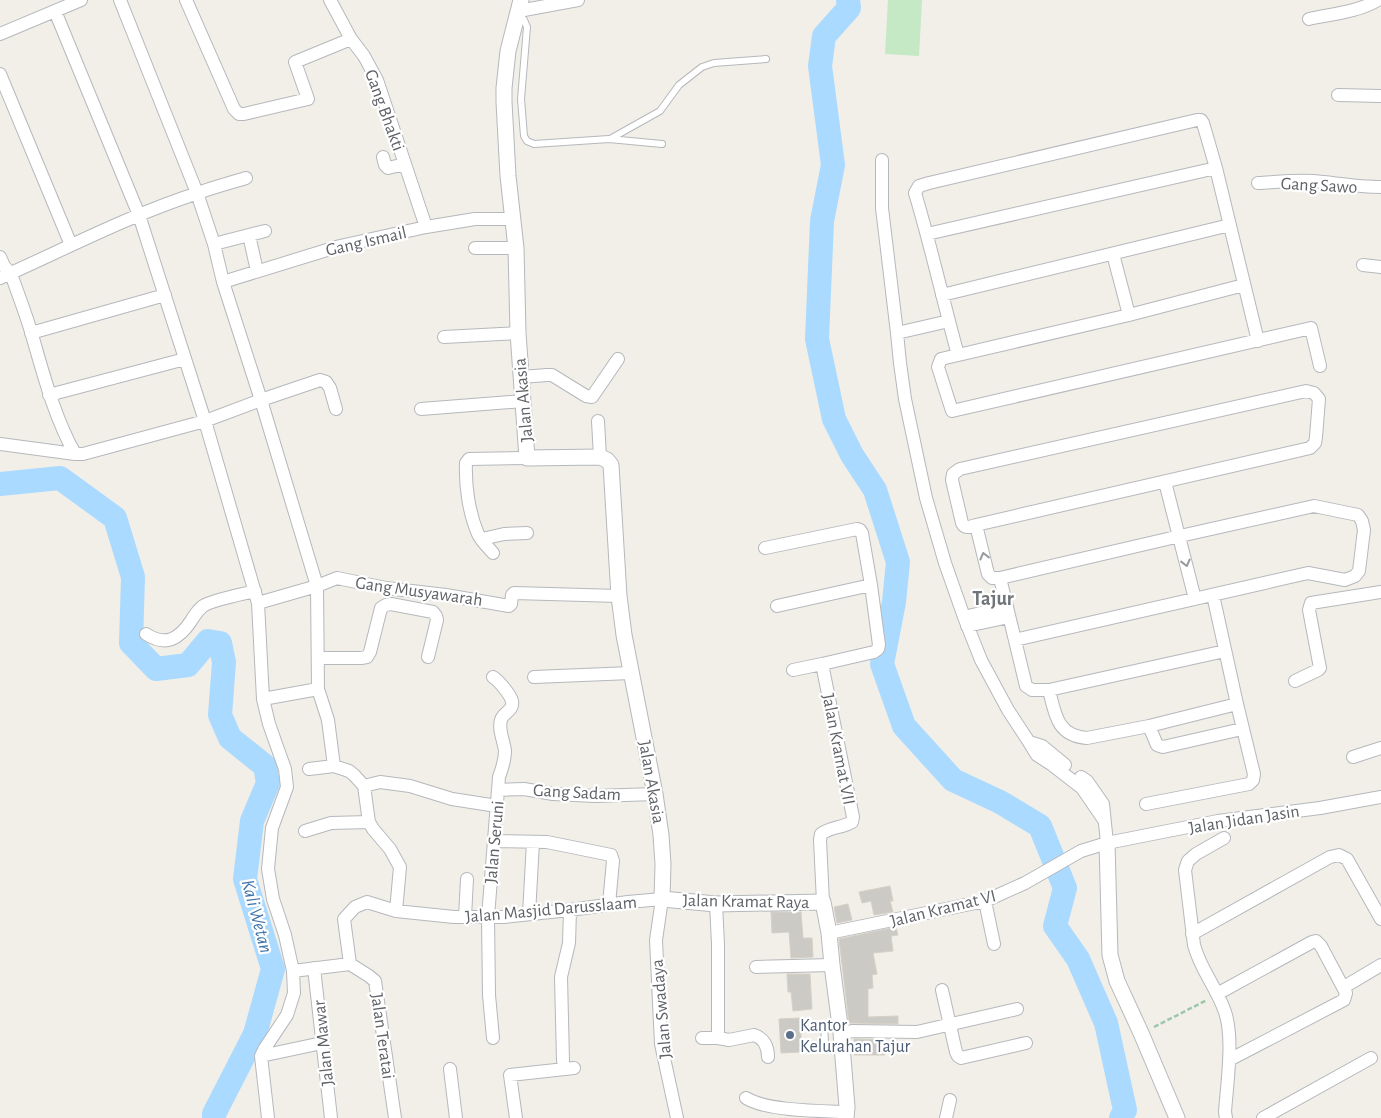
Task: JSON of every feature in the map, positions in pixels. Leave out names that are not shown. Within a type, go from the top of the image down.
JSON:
[{"type":"street","points":[[0,34],[81,0]]},
{"type":"street","points":[[120,0],[197,193],[317,586],[318,689],[328,720],[334,766]]},
{"type":"street","points":[[186,0],[234,109],[239,114],[308,99],[295,62],[351,39]]},
{"type":"street","name":"Gang Bhakti","points":[[330,0],[351,39],[364,56],[376,80],[426,227]]},
{"type":"street","points":[[519,7],[524,10],[578,0]]},
{"type":"street","points":[[1309,19],[1363,7],[1378,0]]},
{"type":"street","name":"Jalan Akasia","points":[[519,7],[508,51],[504,88],[508,176],[516,248],[518,333],[527,458],[600,457],[611,464],[619,596],[624,635],[655,794],[661,835],[663,864],[662,899]]},
{"type":"street","points":[[55,11],[139,215],[205,421],[257,597],[263,699],[284,769],[287,787],[272,828],[268,869],[273,899],[285,934],[294,993],[288,1015],[261,1056],[268,1118]]},
{"type":"street","points":[[0,74],[71,245]]},
{"type":"street","points":[[1338,95],[1381,96]]},
{"type":"street","points":[[958,355],[915,192],[919,186],[929,182],[1197,120],[1201,120],[1203,123],[1216,168],[1258,341]]},
{"type":"street","points":[[383,157],[388,168],[404,164]]},
{"type":"street","points":[[882,160],[882,208],[905,399],[926,498],[945,563],[981,660],[1008,710],[1036,755],[1082,788],[1104,820],[1107,843],[1110,955],[1117,981],[1177,1118]]},
{"type":"street","points":[[927,234],[1216,168]]},
{"type":"street","points":[[5,276],[139,215],[197,193],[246,178]]},
{"type":"street","name":"Gang Sawo","points":[[1258,183],[1314,181],[1360,187],[1381,187]]},
{"type":"street","name":"Gang Ismail","points":[[223,282],[340,246],[426,227],[475,219],[512,219]]},
{"type":"street","points":[[942,295],[1230,225]]},
{"type":"street","points":[[214,244],[265,231]]},
{"type":"street","points":[[249,235],[257,271]]},
{"type":"street","points":[[475,248],[516,248]]},
{"type":"street","points":[[1113,254],[1129,315]]},
{"type":"street","points":[[0,257],[4,266],[5,276],[31,333],[49,395],[75,454]]},
{"type":"street","points":[[1362,265],[1381,267]]},
{"type":"street","points":[[1244,285],[1129,315],[941,359],[938,367],[952,412],[1311,328],[1320,366]]},
{"type":"street","points":[[31,333],[165,295]]},
{"type":"street","points":[[897,333],[949,321]]},
{"type":"street","points":[[444,337],[518,333]]},
{"type":"street","points":[[49,395],[185,359]]},
{"type":"street","points":[[521,377],[552,376],[586,396],[592,397],[618,359]]},
{"type":"street","points":[[0,444],[83,454],[205,421],[320,380],[326,382],[330,388],[336,410]]},
{"type":"street","points":[[1306,391],[1314,392],[1318,399],[1316,437],[1315,443],[1310,448],[1165,482],[967,527],[962,522],[952,480],[953,474],[960,469],[1306,391]]},
{"type":"street","points":[[421,409],[524,400]]},
{"type":"street","points":[[598,421],[600,457]]},
{"type":"street","points":[[493,554],[479,535],[471,509],[466,478],[467,461],[470,459],[527,458]]},
{"type":"street","points":[[1165,482],[1195,599]]},
{"type":"street","points":[[976,526],[988,574],[992,578],[1000,578],[1314,506],[1358,515],[1362,521],[1364,530],[1359,571],[1355,576],[1345,580],[1308,573],[1015,640]]},
{"type":"street","points":[[765,548],[857,529],[862,533],[871,585],[878,649],[874,652],[793,670]]},
{"type":"street","points":[[482,539],[504,534],[527,534]]},
{"type":"street","name":"Gang Musyawarah","points":[[317,586],[337,578],[386,588],[446,595],[509,606],[513,594],[619,596]]},
{"type":"street","points":[[1000,578],[1026,686],[1032,690],[1049,690],[1225,651]]},
{"type":"street","points":[[778,606],[871,585]]},
{"type":"street","points":[[146,634],[160,641],[177,637],[204,605],[317,586]]},
{"type":"street","points":[[1295,681],[1321,667],[1309,610],[1311,603],[1381,592]]},
{"type":"street","points":[[1146,804],[1249,784],[1253,780],[1254,774],[1236,704],[1213,595]]},
{"type":"street","points":[[319,658],[367,657],[370,652],[380,608],[391,604],[433,612],[436,616],[437,620],[428,657]]},
{"type":"street","points":[[967,620],[1008,612]]},
{"type":"street","name":"Jalan Kramat VII","points":[[822,664],[853,818],[852,822],[847,825],[825,830],[821,834],[823,902]]},
{"type":"street","points":[[534,677],[631,673]]},
{"type":"street","name":"Jalan Seruni","points":[[493,677],[511,699],[512,704],[511,709],[501,720],[500,726],[505,751],[499,777],[488,917],[489,995],[493,1038]]},
{"type":"street","points":[[263,699],[318,689]]},
{"type":"street","points":[[1049,690],[1056,719],[1064,729],[1078,738],[1149,726],[1236,704]]},
{"type":"street","points":[[1149,726],[1157,745],[1163,747],[1242,728]]},
{"type":"street","points":[[1353,757],[1381,748]]},
{"type":"street","points":[[308,769],[334,766],[349,771],[364,786],[369,822],[390,849],[400,867],[396,911]]},
{"type":"street","points":[[364,786],[380,782],[410,786],[452,799],[497,806]]},
{"type":"street","name":"Gang Sadam","points":[[498,790],[524,789],[554,794],[595,796],[655,794]]},
{"type":"street","name":"Jalan Jidan Jasin","points":[[1107,843],[1218,821],[1320,808],[1381,797]]},
{"type":"street","points":[[305,831],[331,823],[369,822]]},
{"type":"street","points":[[1224,838],[1196,854],[1188,861],[1185,870],[1192,934],[1197,956],[1225,1013],[1229,1060],[1226,1118]]},
{"type":"street","points":[[494,841],[547,842],[611,855],[613,861],[609,904]]},
{"type":"street","points":[[528,914],[533,842]]},
{"type":"street","name":"Jalan Kramat VI","points":[[829,934],[985,901],[1026,883],[1081,851],[1107,843]]},
{"type":"street","points":[[1192,934],[1330,857],[1340,855],[1347,859],[1381,920]]},
{"type":"street","points":[[465,917],[467,879]]},
{"type":"street","name":"Jalan Kramat Raya","points":[[662,899],[716,904],[823,902],[829,934],[840,1028],[846,1115]]},
{"type":"street","name":"Jalan Masjid Darusslaam","points":[[350,964],[344,919],[355,907],[367,902],[396,911],[488,917],[662,899]]},
{"type":"street","name":"Jalan Swadaya","points":[[662,899],[656,940],[660,1044],[677,1118]]},
{"type":"street","points":[[985,901],[994,944]]},
{"type":"street","points":[[716,904],[718,1038]]},
{"type":"street","points":[[563,1061],[561,977],[569,943],[570,910]]},
{"type":"street","points":[[1217,994],[1316,941],[1321,946],[1346,993],[1344,1000],[1229,1060]]},
{"type":"street","points":[[292,971],[350,964]]},
{"type":"street","name":"Jalan Teratai","points":[[350,964],[375,981],[395,1118]]},
{"type":"street","points":[[756,967],[832,965]]},
{"type":"street","points":[[1344,987],[1381,965]]},
{"type":"street","name":"Jalan Mawar","points":[[314,968],[331,1118]]},
{"type":"street","points":[[942,990],[956,1052],[961,1058],[1026,1043]]},
{"type":"street","points":[[840,1028],[853,1031],[917,1032],[1017,1009]]},
{"type":"street","points":[[702,1038],[729,1040],[754,1035],[758,1036],[762,1039],[768,1050],[768,1057]]},
{"type":"street","points":[[261,1056],[322,1043]]},
{"type":"street","points":[[1262,1118],[1370,1058]]},
{"type":"street","points":[[516,1118],[510,1075],[574,1068]]},
{"type":"street","points":[[450,1069],[456,1118]]},
{"type":"street","points":[[746,1098],[754,1103],[767,1106],[846,1115]]},
{"type":"street","points":[[946,1118],[950,1100]]},
{"type":"lane","points":[[519,7],[527,27],[521,99],[524,136],[527,141],[534,144],[608,139],[662,144]]},
{"type":"lane","points":[[608,139],[660,111],[679,85],[702,67],[766,59]]},
{"type":"lane","points":[[825,1042],[824,1025],[840,1028]]},
{"type":"path","points":[[1141,1033],[1217,994]]},
{"type":"green space","points":[[888,0],[922,0],[919,56],[885,54]]},
{"type":"building","points":[[890,886],[893,901],[890,901],[893,912],[874,915],[871,901],[862,903],[859,892]]},
{"type":"building","points":[[848,904],[852,920],[837,923],[834,907]]},
{"type":"building","points":[[771,912],[801,912],[803,938],[812,938],[813,957],[791,958],[789,932],[772,933]]},
{"type":"building","points":[[896,927],[898,935],[891,936],[893,951],[873,953],[877,974],[872,975],[873,988],[868,989],[868,1017],[898,1016],[898,1024],[849,1023],[839,939]]},
{"type":"building","points":[[787,974],[810,974],[812,1009],[793,1011],[791,992],[788,992]]},
{"type":"building","name":"Kantor Kelurahan Tajur","points":[[800,1018],[802,1052],[781,1053],[779,1019]]},
{"type":"building","points":[[854,1039],[885,1040],[885,1055],[854,1055]]},
{"type":"waterway","points":[[848,0],[849,8],[824,36],[820,66],[833,165],[822,221],[817,339],[834,419],[852,455],[875,490],[898,562],[894,602],[882,664],[904,726],[953,780],[1000,802],[1040,826],[1065,888],[1055,926],[1078,959],[1106,1023],[1125,1110],[1121,1118]]},
{"type":"waterway","name":"Kali Wetan","points":[[0,484],[60,478],[115,518],[133,577],[131,643],[156,669],[188,665],[208,641],[220,643],[224,662],[220,715],[230,738],[265,766],[268,783],[252,821],[245,879],[273,969],[255,1034],[214,1114],[214,1118]]},
{"type":"place","name":"Kantor Kelurahan Tajur","points":[[790,1035]]},
{"type":"district","name":"Tajur","points":[[993,598]]}]
